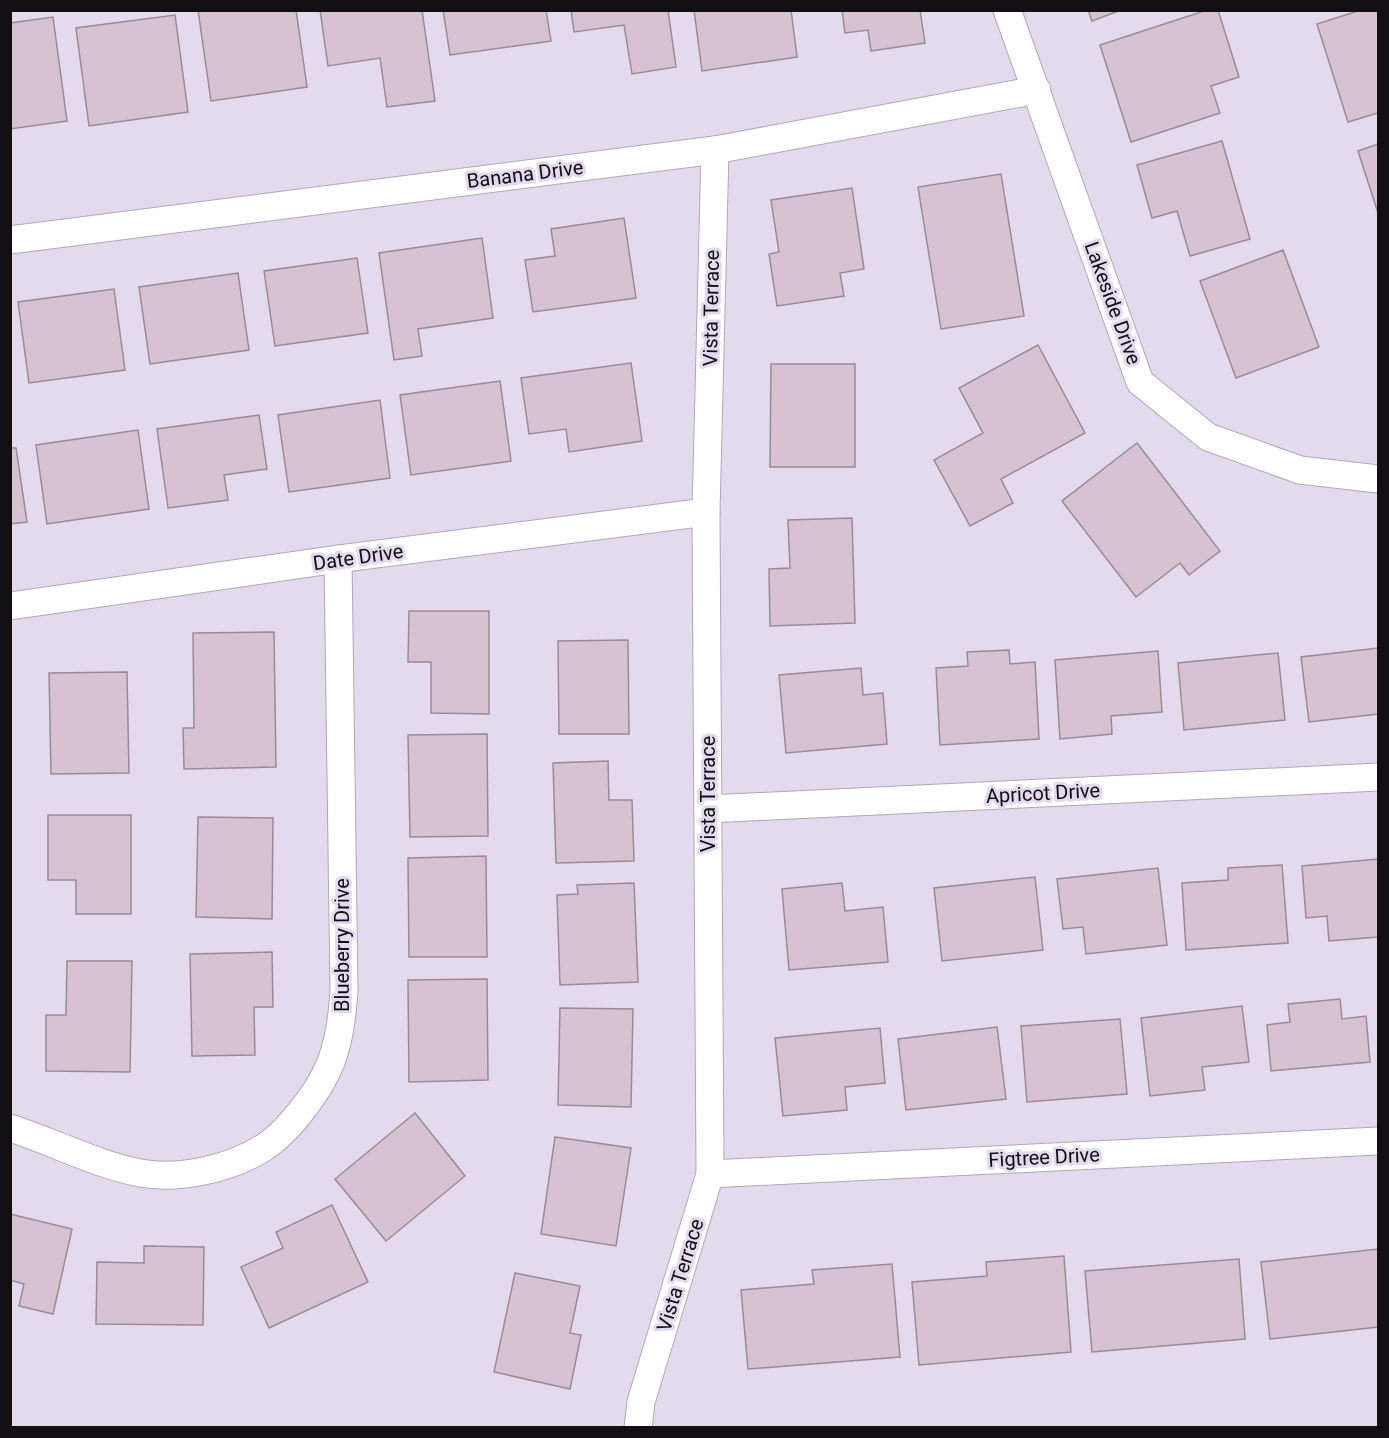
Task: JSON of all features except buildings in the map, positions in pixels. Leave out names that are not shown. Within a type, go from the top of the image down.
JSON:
[{"type":"street","name":"Lakeside Drive","points":[[1007,10],[1140,382],[1208,437],[1300,470],[1378,479]]},
{"type":"street","name":"Banana Drive","points":[[10,240],[715,150],[1037,90]]},
{"type":"street","name":"Vista Terrace","points":[[638,1428],[641,1402],[711,1174],[706,512],[715,150]]},
{"type":"street","name":"Date Drive","points":[[10,606],[338,559],[706,512]]},
{"type":"street","name":"Blueberry Drive","points":[[10,1128],[111,1166],[142,1173],[167,1175],[213,1168],[265,1148],[295,1116],[327,1071],[342,1021],[344,991],[338,559]]},
{"type":"street","name":"Apricot Drive","points":[[708,809],[1378,777]]},
{"type":"street","name":"Figtree Drive","points":[[711,1174],[1378,1141]]}]
